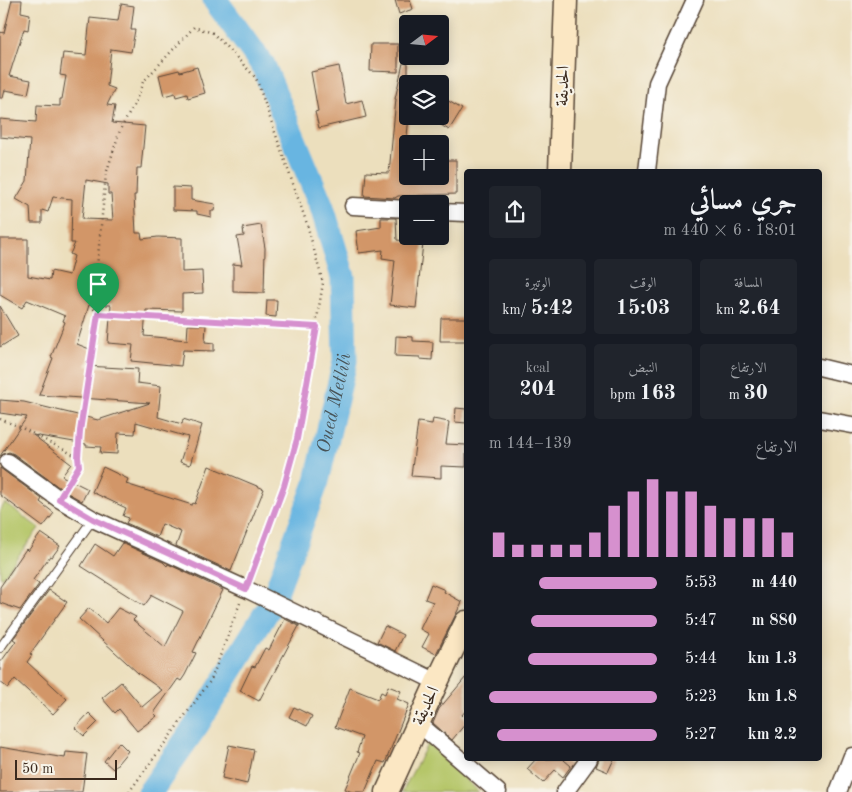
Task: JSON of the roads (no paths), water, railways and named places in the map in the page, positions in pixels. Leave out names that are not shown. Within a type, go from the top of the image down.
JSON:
[{"type":"street","name":"الحديقة","points":[[560,169],[566,0]]},
{"type":"street","points":[[647,169],[657,83],[695,0]]},
{"type":"street","points":[[353,206],[399,209]]},
{"type":"street","points":[[449,212],[464,213]]},
{"type":"street","points":[[822,368],[852,374]]},
{"type":"street","points":[[822,419],[852,425]]},
{"type":"street","points":[[8,462],[59,499],[93,519],[246,589],[437,682]]},
{"type":"street","name":"الحديقة","points":[[387,792],[464,626]]},
{"type":"street","points":[[418,723],[498,792]]},
{"type":"street","points":[[838,792],[852,756]]},
{"type":"street","points":[[565,792],[588,761]]},
{"type":"lane","points":[[0,648],[93,519]]},
{"type":"waterway","name":"Oued Metlili","points":[[150,792],[198,723],[272,603],[317,481],[345,361],[343,277],[322,207],[263,65],[215,0]]}]
